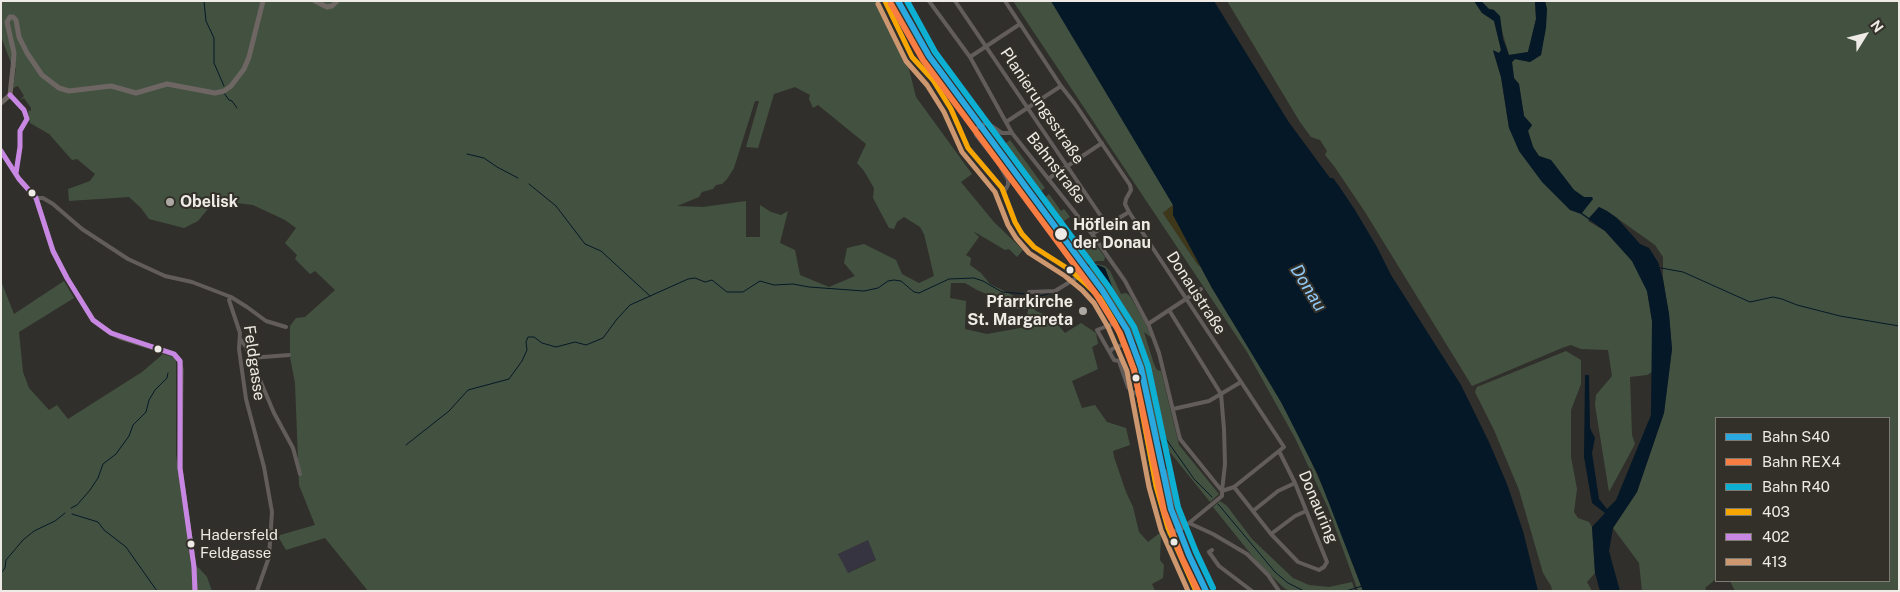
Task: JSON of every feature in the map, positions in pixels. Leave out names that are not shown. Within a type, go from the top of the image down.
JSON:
[{"type":"street","points":[[1,103],[10,95],[14,57],[7,22],[11,16],[16,20],[19,37],[27,53],[42,74],[60,88],[69,91],[110,86],[136,93],[167,84],[214,93],[231,86],[244,69],[250,56],[262,1]]},
{"type":"street","points":[[315,1],[327,7],[334,5],[337,1]]},
{"type":"street","points":[[884,1],[912,57],[933,80],[945,99],[968,148],[998,181],[1015,222],[1027,239],[1039,251],[1078,277],[1100,298],[1115,323],[1131,358],[1154,478],[1169,533],[1196,591]]},
{"type":"street","name":"Bahnstraße","points":[[929,1],[970,58],[1012,133],[1092,234],[1122,276],[1148,324],[1159,353],[1181,442],[1218,487],[1224,491]]},
{"type":"street","name":"Planierungsstraße","points":[[955,1],[1107,225]]},
{"type":"street","points":[[1005,1],[1130,185],[1131,190],[1125,204],[1128,212],[1092,234]]},
{"type":"street","points":[[970,58],[986,45],[1020,24]]},
{"type":"street","points":[[1006,122],[1061,86]]},
{"type":"street","points":[[10,95],[22,107],[27,119],[20,131],[20,147],[16,173]]},
{"type":"street","points":[[982,125],[987,123],[1002,133],[1012,133]]},
{"type":"street","points":[[978,128],[975,133],[1009,183],[1004,192]]},
{"type":"street","points":[[1048,179],[1102,143]]},
{"type":"street","points":[[1,152],[25,188],[36,198],[53,251],[67,278],[94,320],[111,333],[174,354],[180,361],[179,462],[194,567],[195,591]]},
{"type":"street","points":[[998,181],[1001,177],[1006,177]]},
{"type":"street","points":[[36,198],[43,198],[53,204],[90,235],[143,266],[165,276],[192,282],[231,297],[247,306],[266,321],[286,327]]},
{"type":"street","name":"Donaustraße","points":[[1128,212],[1284,447],[1279,451]]},
{"type":"street","points":[[1029,292],[1055,291],[1078,277]]},
{"type":"street","points":[[1148,324],[1201,289]]},
{"type":"street","name":"Feldgasse","points":[[231,297],[229,300],[241,340],[239,349],[246,399],[264,467],[272,512],[269,557],[257,591]]},
{"type":"street","points":[[1169,310],[1221,394],[1224,429],[1224,491]]},
{"type":"street","points":[[1115,323],[1097,330],[1114,360],[1131,358]]},
{"type":"street","points":[[241,340],[251,358],[274,413],[293,448],[300,474]]},
{"type":"street","points":[[1110,352],[1112,349],[1125,344]]},
{"type":"street","points":[[251,358],[289,355]]},
{"type":"street","points":[[1119,360],[1128,387],[1132,392],[1139,394]]},
{"type":"street","points":[[1173,409],[1209,401],[1241,382]]},
{"type":"street","points":[[1169,533],[1183,528],[1224,491],[1234,487],[1279,451]]},
{"type":"street","name":"Donauring","points":[[1234,487],[1271,534],[1298,562],[1319,570],[1324,567],[1327,562],[1295,483],[1279,451]]},
{"type":"street","points":[[1165,471],[1183,528]]},
{"type":"street","points":[[1253,511],[1278,491],[1295,483]]},
{"type":"street","points":[[1271,534],[1295,516],[1306,511]]},
{"type":"street","points":[[1189,523],[1213,534],[1247,554],[1268,575],[1279,591]]},
{"type":"street","points":[[1212,550],[1209,552],[1219,566],[1252,591]]},
{"type":"shaded area","points":[[893,1],[899,1],[910,23],[932,57],[1109,298],[1127,330],[1137,353],[1146,385],[1161,461],[1180,527],[1174,529],[1164,499],[1140,381],[1129,343],[1120,325],[1106,301],[915,41]]},
{"type":"shaded area","points":[[1181,531],[1209,591],[1203,591],[1187,558],[1176,533]]},
{"type":"shaded area","points":[[868,540],[876,559],[847,573],[838,554]]},
{"type":"green space","points":[[1,1],[880,1],[907,61],[916,97],[972,174],[961,182],[994,222],[1023,250],[1017,257],[1009,249],[1005,250],[973,231],[979,237],[966,255],[971,258],[970,265],[981,273],[990,284],[1028,303],[1036,311],[1052,318],[1065,333],[1081,323],[1096,333],[1098,344],[1092,347],[1098,369],[1072,381],[1082,408],[1095,405],[1107,422],[1126,428],[1130,445],[1113,451],[1114,457],[1133,507],[1139,532],[1148,542],[1161,532],[1160,560],[1164,565],[1163,578],[1152,584],[1155,591],[368,591],[325,538],[286,550],[279,538],[280,535],[315,525],[299,485],[295,383],[290,357],[290,326],[296,318],[305,317],[335,290],[315,271],[310,274],[295,259],[297,255],[285,243],[296,228],[285,220],[253,205],[212,200],[198,221],[184,228],[149,219],[129,197],[69,201],[68,189],[90,181],[95,174],[77,159],[72,160],[49,134],[30,123],[28,112],[29,110],[31,111],[31,108],[24,98],[20,100],[24,96],[18,86],[13,88],[16,68],[13,68],[1,37]],"holes":[[[795,87],[810,95],[809,99],[813,108],[818,105],[866,144],[857,163],[874,188],[873,198],[889,228],[894,229],[897,222],[904,217],[920,227],[924,234],[934,276],[919,283],[902,274],[896,260],[864,244],[847,248],[844,263],[855,276],[829,287],[800,275],[795,250],[780,243],[788,211],[781,215],[771,212],[760,205],[760,237],[746,237],[746,201],[703,207],[677,206],[699,197],[702,192],[713,189],[716,185],[722,184],[727,179],[734,168],[755,101],[759,101],[746,147],[758,148],[774,94]],[[951,283],[965,283],[1009,303],[1016,309],[1028,309],[1026,327],[987,334],[965,329],[966,301],[950,298]],[[868,540],[876,560],[848,573],[838,554]]]},
{"type":"green space","points":[[1013,1],[1051,1],[1105,89],[1173,205],[1163,213],[1200,266],[1271,384],[1299,435],[1332,508],[1363,591],[1358,591],[1328,508],[1295,438],[1247,352]]},
{"type":"green space","points":[[1227,1],[1474,1],[1482,13],[1494,20],[1501,50],[1499,53],[1493,51],[1501,77],[1509,128],[1570,210],[1592,197],[1584,197],[1574,190],[1551,160],[1539,156],[1533,147],[1528,131],[1532,125],[1524,116],[1519,84],[1514,78],[1512,62],[1515,59],[1530,62],[1541,55],[1547,9],[1545,1],[1899,1],[1899,591],[1735,591],[1730,582],[1890,582],[1890,417],[1715,417],[1715,580],[1705,588],[1707,591],[1642,591],[1639,563],[1613,528],[1637,492],[1664,413],[1672,349],[1663,279],[1663,257],[1655,245],[1599,207],[1588,221],[1605,231],[1632,261],[1647,291],[1652,321],[1652,372],[1647,375],[1630,377],[1632,435],[1635,444],[1609,492],[1595,405],[1596,395],[1612,376],[1608,350],[1581,349],[1571,345],[1472,386],[1365,212],[1325,155],[1327,151],[1320,140],[1311,137]]},
{"type":"green space","points":[[1481,1],[1535,1],[1536,19],[1528,52],[1509,55],[1494,10],[1489,9]]},
{"type":"green space","points":[[1010,140],[1045,188],[1037,194],[1002,146]]},
{"type":"green space","points":[[1049,194],[1061,211],[1064,209],[1070,217],[1059,224],[1042,200]]},
{"type":"green space","points":[[1078,244],[1095,244],[1105,257],[1104,261],[1087,264],[1075,248]]},
{"type":"green space","points":[[1097,264],[1105,266],[1110,271],[1121,294],[1126,293],[1130,296],[1145,323],[1152,338],[1144,332],[1154,364],[1157,370],[1161,371],[1179,445],[1219,494],[1210,502],[1157,436],[1137,345],[1116,307],[1088,268]]},
{"type":"green space","points":[[1,281],[14,314],[64,281],[74,298],[19,332],[23,372],[29,388],[49,410],[57,405],[68,419],[142,372],[163,354],[176,358],[176,454],[191,565],[199,568],[207,577],[212,591],[1,591]]},
{"type":"green space","points":[[1566,351],[1581,360],[1581,384],[1571,410],[1571,457],[1577,489],[1574,512],[1578,518],[1589,522],[1592,527],[1595,573],[1587,582],[1592,591],[1552,591],[1543,573],[1519,490],[1494,430],[1475,392],[1477,387]]},
{"type":"green space","points":[[1220,501],[1227,506],[1252,539],[1293,578],[1309,585],[1329,587],[1352,582],[1355,591],[1289,591],[1284,588],[1258,563],[1213,507]]},
{"type":"sand","points":[[1173,205],[1173,215],[1200,266],[1163,213]]},
{"type":"water","name":"Donau","points":[[1051,1],[1214,1],[1288,121],[1330,178],[1333,178],[1355,210],[1391,275],[1461,385],[1507,484],[1523,531],[1538,591],[1363,591],[1318,475],[1281,402],[1212,288],[1173,215],[1173,205]]},
{"type":"water","points":[[1474,1],[1481,1],[1500,16],[1503,39],[1509,55],[1528,52],[1536,19],[1535,1],[1545,1],[1547,9],[1546,28],[1541,55],[1530,62],[1515,59],[1512,62],[1514,78],[1519,84],[1524,116],[1532,125],[1528,131],[1533,147],[1539,156],[1551,160],[1574,190],[1584,197],[1592,197],[1593,199],[1582,213],[1589,218],[1599,207],[1607,211],[1617,218],[1640,244],[1649,248],[1658,262],[1663,279],[1672,349],[1664,413],[1637,492],[1613,528],[1609,551],[1620,591],[1600,591],[1595,573],[1592,527],[1605,513],[1592,503],[1584,457],[1585,375],[1589,375],[1590,428],[1595,438],[1592,453],[1599,499],[1607,509],[1616,500],[1651,415],[1652,321],[1647,291],[1632,261],[1605,231],[1581,214],[1570,210],[1542,182],[1519,151],[1509,128],[1501,77],[1493,50],[1499,53],[1501,50],[1494,21],[1482,13]]},
{"type":"water","points":[[1098,265],[1105,268],[1113,293],[1100,272],[1092,268]]},
{"type":"waterway","points":[[204,1],[206,21],[214,38],[214,63],[224,86]]},
{"type":"waterway","points":[[224,93],[237,108]]},
{"type":"waterway","points":[[467,154],[484,158],[518,178]]},
{"type":"waterway","points":[[529,184],[556,206],[585,244],[601,251],[650,296]]},
{"type":"waterway","points":[[1661,268],[1683,272],[1750,302],[1773,297],[1840,316],[1899,326]]},
{"type":"waterway","points":[[406,445],[449,411],[468,390],[509,379],[522,361],[527,350],[526,342],[528,337],[534,337],[542,343],[556,347],[575,342],[586,345],[603,338],[630,305],[688,279],[695,278],[705,282],[712,280],[727,292],[743,292],[760,281],[774,285],[793,284],[864,291],[878,288],[888,281],[894,280],[901,281],[914,292],[919,293],[949,279],[974,278],[1002,292],[1026,294]]},
{"type":"waterway","points":[[1033,296],[1041,296],[1061,289]]},
{"type":"waterway","points":[[1112,292],[1134,326],[1144,350],[1166,439],[1194,479],[1212,497]]},
{"type":"waterway","points":[[71,508],[77,505],[90,490],[98,478],[103,464],[116,454],[129,436],[133,425],[146,412],[149,400],[155,390],[167,378],[168,373]]},
{"type":"waterway","points":[[1218,504],[1275,572],[1288,583],[1304,591]]},
{"type":"waterway","points":[[1,573],[5,568],[6,560],[23,540],[34,531],[55,521],[65,513]]},
{"type":"waterway","points":[[72,514],[98,522],[104,530],[126,547],[157,591]]},
{"type":"waterway","points":[[1346,591],[1362,586]]},
{"type":"rail line","name":"S40","points":[[898,1],[929,56],[1102,290],[1127,330],[1141,368],[1171,509],[1189,555],[1206,591]]},
{"type":"rail line","name":"R40","points":[[907,1],[935,52],[1108,286],[1134,327],[1148,366],[1178,507],[1213,588]]},
{"type":"rail line","name":"REX4","points":[[891,4],[923,60],[1096,294],[1120,333],[1134,370],[1164,511],[1182,558],[1198,591]]},
{"type":"transit line","name":"403","points":[[885,1],[912,57],[933,80],[951,109],[968,148],[1002,188],[1015,222],[1022,234],[1034,247],[1070,270],[1087,285],[1100,298],[1115,323],[1134,369],[1156,486],[1168,528],[1196,591]]},
{"type":"transit line","name":"413","points":[[878,4],[906,61],[927,85],[944,112],[962,152],[995,192],[1008,225],[1016,238],[1029,253],[1065,276],[1082,290],[1094,303],[1108,327],[1127,371],[1149,487],[1161,530],[1188,591]]},
{"type":"transit line","name":"402","points":[[10,95],[24,110],[27,119],[20,131],[20,147],[16,173]]},
{"type":"transit line","name":"402","points":[[1,151],[19,179],[36,198],[53,251],[93,320],[111,333],[174,354],[180,361],[180,468],[194,567],[195,591]]},
{"type":"place","name":"Obelisk","points":[[170,202]]},
{"type":"place","name":"Höflein an der Donau","points":[[1061,234]]},
{"type":"place","name":"Pfarrkirche St. Margareta","points":[[1083,311]]},
{"type":"place","name":"Hadersfeld Feldgasse","points":[[191,544]]}]
